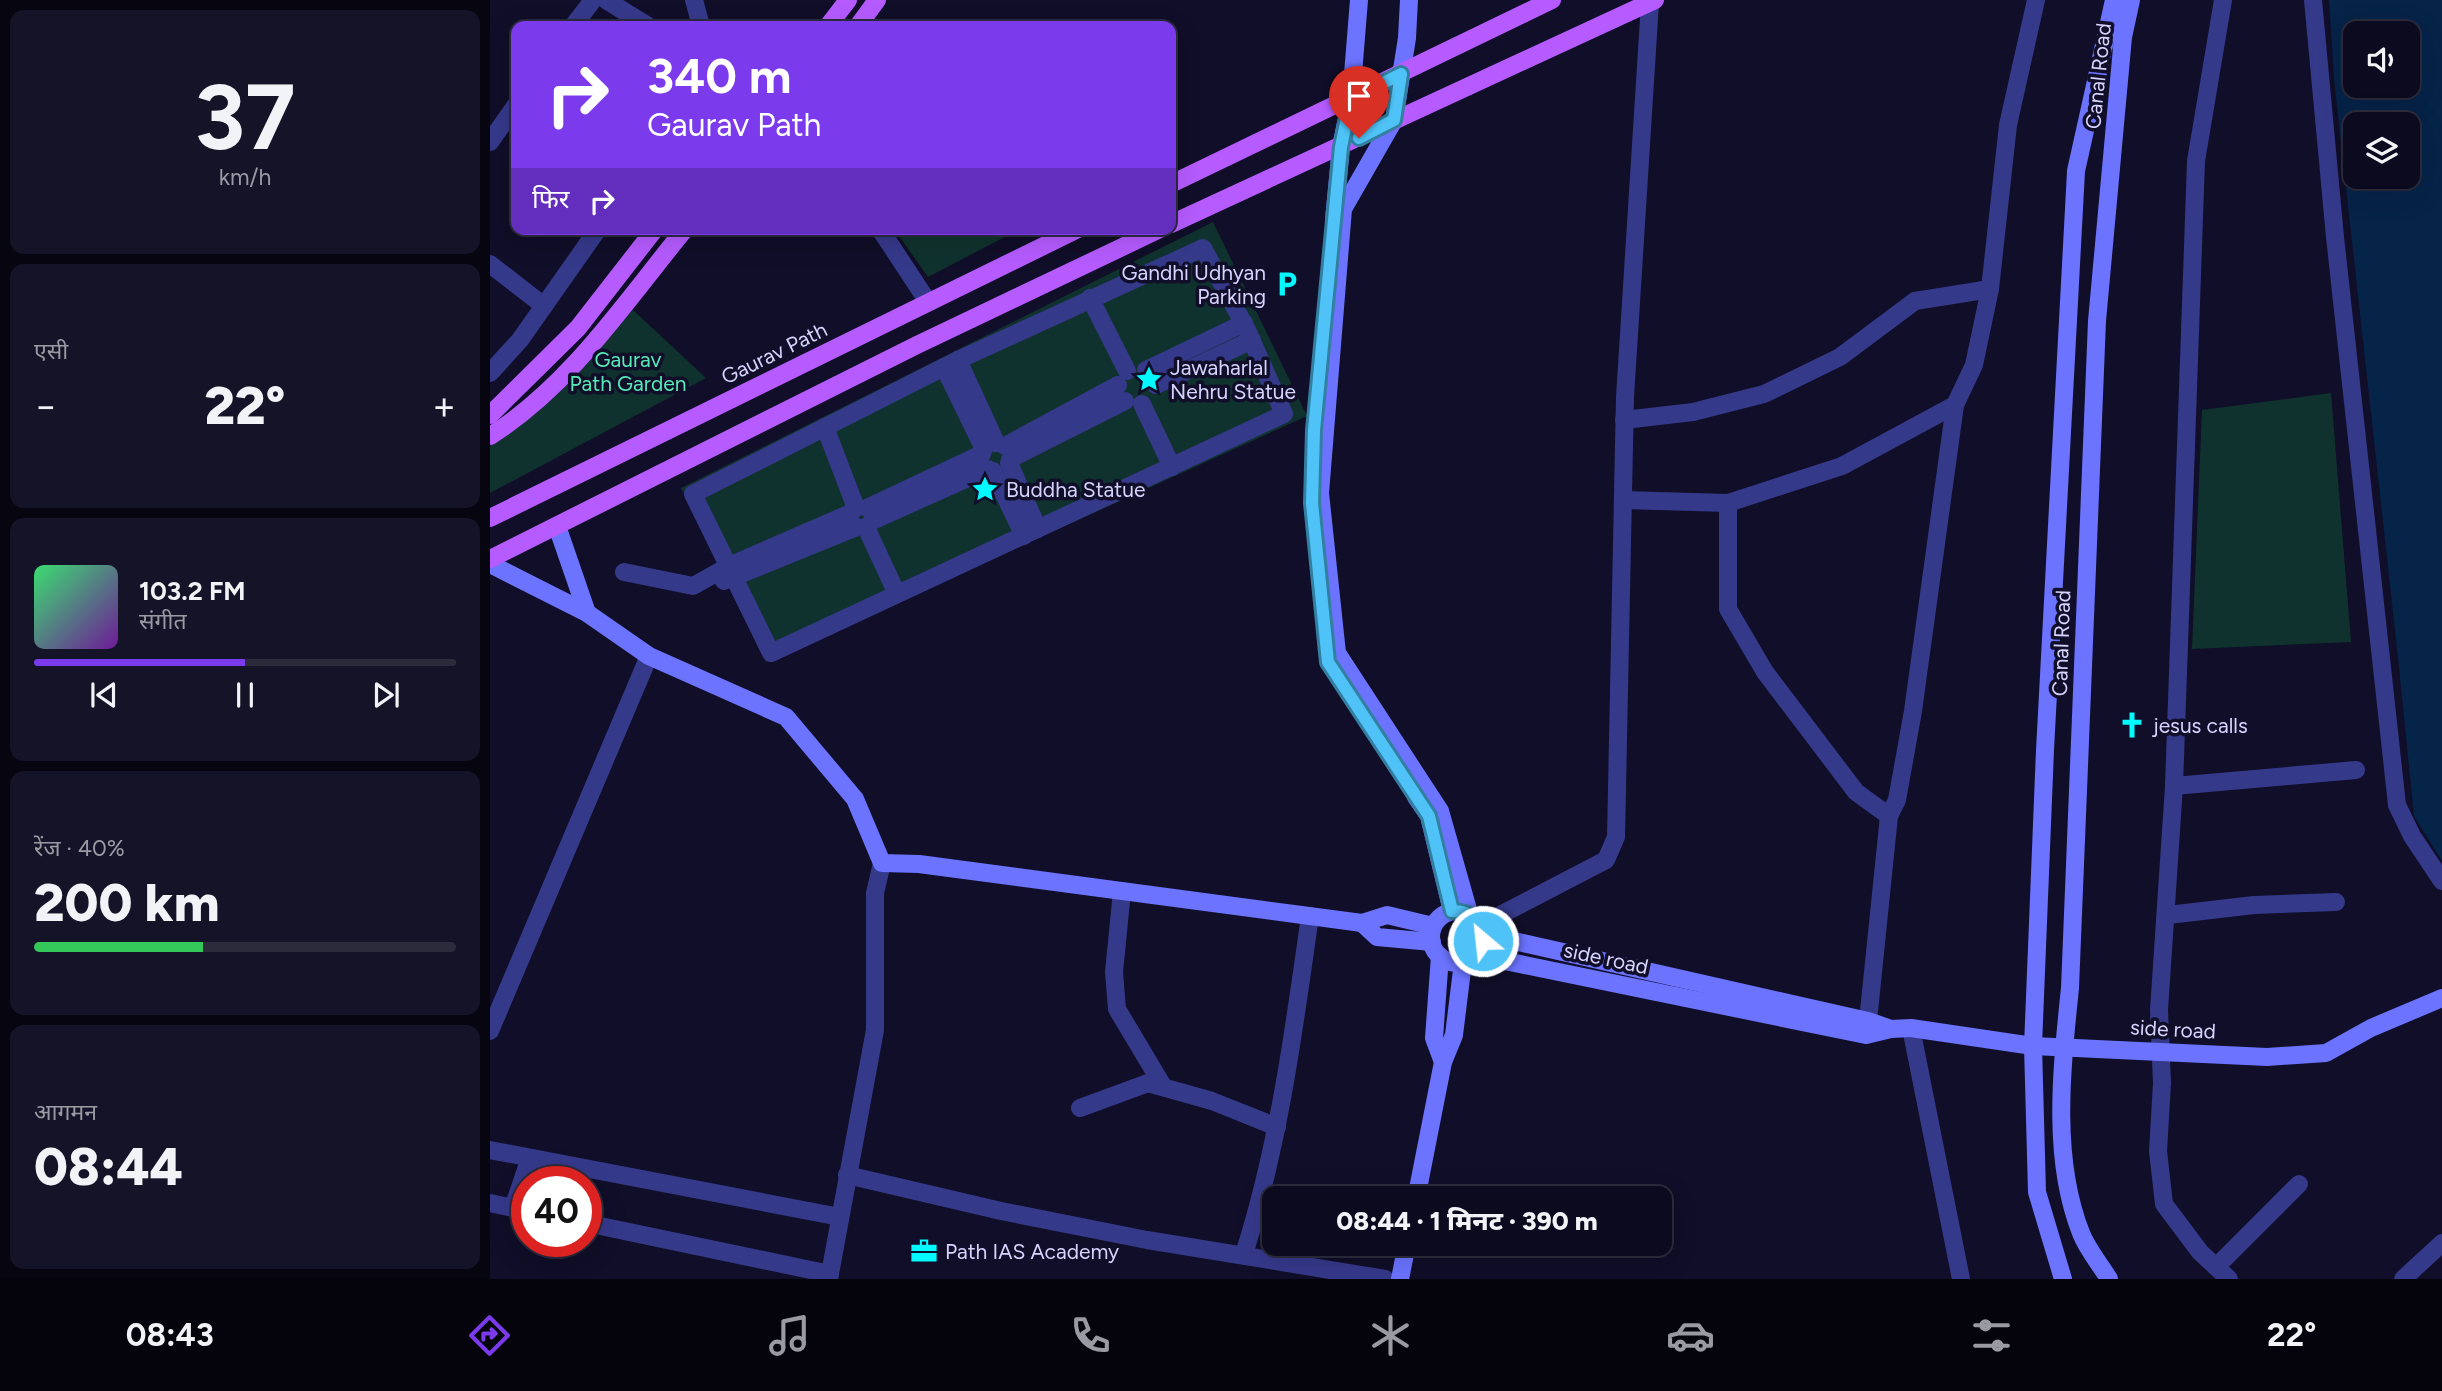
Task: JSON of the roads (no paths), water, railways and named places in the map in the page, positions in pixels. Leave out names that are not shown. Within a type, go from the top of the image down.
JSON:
[{"type":"main road","points":[[832,21],[848,0]]},
{"type":"main road","points":[[862,21],[877,0]]},
{"type":"main road","points":[[1176,179],[1351,99],[1552,0]]},
{"type":"main road","points":[[1176,222],[1652,1]]},
{"type":"main road","points":[[490,415],[578,328],[650,235]]},
{"type":"main road","points":[[490,436],[507,425],[572,367],[680,235]]},
{"type":"main road","name":"Gaurav Path","points":[[490,517],[1065,235]]},
{"type":"main road","points":[[490,562],[917,345],[1147,235]]},
{"type":"street","points":[[577,21],[593,0]]},
{"type":"street","points":[[606,0],[640,21]]},
{"type":"street","points":[[694,0],[700,21]]},
{"type":"street","points":[[1359,0],[1351,99],[1341,147],[1314,430],[1312,503],[1328,662],[1429,816],[1471,921]]},
{"type":"street","points":[[1409,0],[1394,120],[1343,209],[1320,493],[1337,653],[1440,811],[1471,921],[1469,958],[1454,1035],[1443,1062],[1419,1186]]},
{"type":"street","points":[[1868,1021],[1889,816],[1897,800],[1913,711],[1955,405],[1974,365],[1990,289],[2008,125],[2036,0]]},
{"type":"street","name":"Canal Road","points":[[2063,1279],[2037,1192],[2033,1046],[2044,764],[2076,171],[2113,0]]},
{"type":"street","name":"Canal Road","points":[[2109,1279],[2081,1234],[2065,1173],[2064,1046],[2070,988],[2097,321],[2123,37],[2131,0]]},
{"type":"street","points":[[2223,0],[2196,161],[2174,786],[2168,915],[2159,1010],[2162,1052],[2158,1151],[2164,1204],[2200,1252],[2223,1273],[2299,1184]]},
{"type":"street","points":[[2313,0],[2335,237],[2397,805],[2412,836],[2442,881]]},
{"type":"street","points":[[1443,1062],[1434,1038],[1435,942],[1445,914],[1471,921],[1606,860],[1616,837],[1624,420],[1652,1]]},
{"type":"street","points":[[490,142],[511,112]]},
{"type":"street","points":[[490,373],[544,306],[594,235]]},
{"type":"street","points":[[884,235],[928,302]]},
{"type":"street","points":[[1203,248],[1249,329],[1284,414],[1031,533],[896,592],[771,653],[692,494],[951,363],[1090,298],[1203,248]]},
{"type":"street","points":[[490,264],[544,306]]},
{"type":"street","points":[[1624,420],[1693,412],[1764,394],[1840,357],[1915,301],[1990,289]]},
{"type":"street","points":[[1090,298],[1136,386],[1172,467]]},
{"type":"street","points":[[624,572],[693,586],[732,572],[996,457],[1249,329]]},
{"type":"street","points":[[951,363],[1031,533]]},
{"type":"street","points":[[1623,500],[1728,503],[1842,466],[1955,405]]},
{"type":"street","points":[[825,427],[861,517],[896,592]]},
{"type":"street","points":[[1728,503],[1728,609],[1765,672],[1856,792],[1889,816]]},
{"type":"street","points":[[557,526],[587,613]]},
{"type":"street","points":[[490,562],[587,613],[649,656],[786,717],[855,799],[882,863],[875,893],[874,1030],[830,1277],[602,1227]]},
{"type":"street","points":[[490,1031],[649,656]]},
{"type":"street","points":[[2174,786],[2356,770]]},
{"type":"street","name":"side road","points":[[882,863],[919,864],[1362,923],[1387,915],[1469,958],[1866,1035],[1911,1028],[2033,1046],[2267,1057],[2326,1053],[2371,1028],[2442,998]]},
{"type":"street","points":[[1122,891],[1114,972],[1117,1009],[1163,1086]]},
{"type":"street","points":[[2168,915],[2254,905],[2336,902]]},
{"type":"street","points":[[1244,1254],[1265,1188],[1277,1127],[1310,916]]},
{"type":"street","name":"side road","points":[[1471,921],[1891,1029]]},
{"type":"street","points":[[1911,1028],[1961,1279]]},
{"type":"street","points":[[1080,1108],[1148,1083],[1277,1127]]},
{"type":"street","points":[[490,1150],[840,1217]]},
{"type":"street","points":[[528,1166],[530,1158]]},
{"type":"street","points":[[847,1175],[1001,1211],[1147,1240],[1385,1279]]},
{"type":"street","points":[[490,1203],[511,1207]]},
{"type":"street","points":[[2403,1279],[2442,1243]]},
{"type":"street","points":[[1400,1279],[1405,1256]]},
{"type":"water","points":[[2329,0],[2442,0],[2442,861],[2414,816],[2346,189],[2420,189],[2420,112],[2343,112],[2343,160]]},
{"type":"place","name":"Gandhi Udhyan Parking","points":[[1287,284]]},
{"type":"place","name":"Jawaharlal Nehru Statue","points":[[1149,379]]},
{"type":"place","name":"Buddha Statue","points":[[985,489]]},
{"type":"place","name":"jesus calls","points":[[2132,725]]},
{"type":"place","name":"Path IAS Academy","points":[[924,1251]]},
{"type":"park label","name":"Gaurav Path Garden","points":[[628,371]]}]
